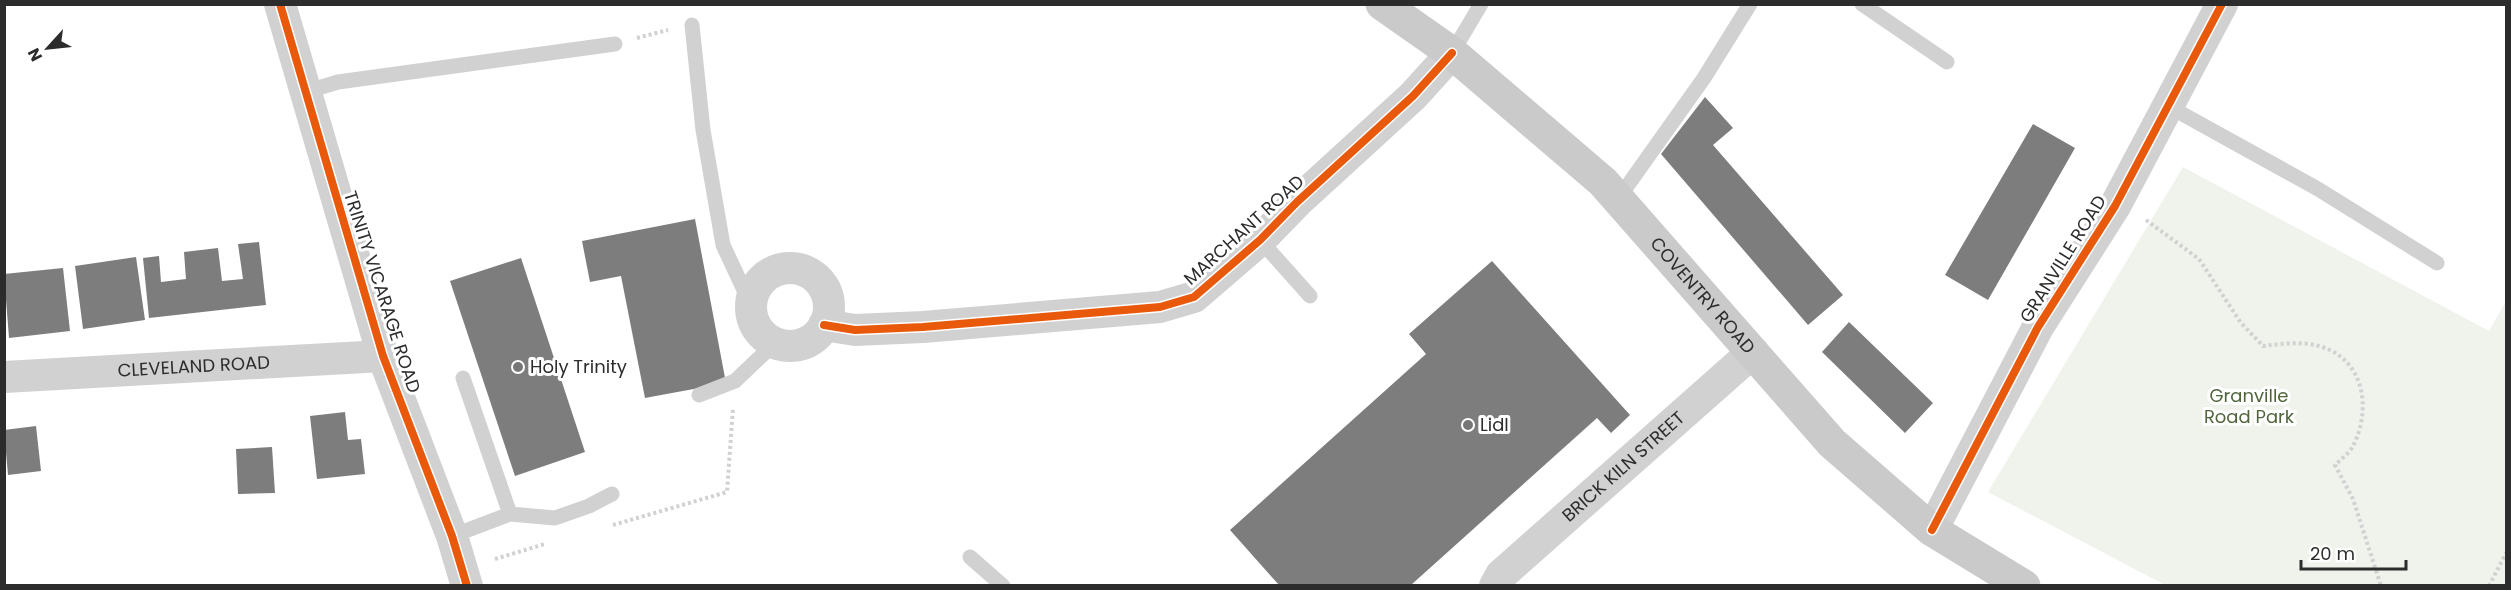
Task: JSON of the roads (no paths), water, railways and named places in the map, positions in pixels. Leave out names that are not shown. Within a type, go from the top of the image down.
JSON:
[{"type":"main road","name":"COVENTRY ROAD","points":[[1382,4],[1452,53],[1603,182],[1832,443],[1932,530],[2024,585]]},
{"type":"street","name":"TRINITY VICARAGE ROAD","points":[[280,4],[383,356],[452,536],[467,585]]},
{"type":"street","name":"GRANVILLE ROAD","points":[[1932,530],[2038,327],[2115,206],[2222,4]]},
{"type":"street","name":"MARCHANT ROAD","points":[[824,325],[855,330],[923,327],[1160,307],[1194,297],[1260,240],[1413,96],[1452,53]]},
{"type":"street","points":[[796,269],[809,273],[824,288],[829,301],[828,315],[817,336],[805,343],[788,346],[775,343],[763,336],[755,325],[751,305],[754,292],[765,277],[776,271],[796,269]]},
{"type":"street","name":"BRICK KILN STREET","points":[[1495,585],[1501,575],[1753,352]]},
{"type":"street","name":"CLEVELAND ROAD","points":[[4,377],[383,356]]},
{"type":"lane","points":[[1452,53],[1481,4]]},
{"type":"lane","points":[[1618,200],[1704,78],[1750,4]]},
{"type":"lane","points":[[1862,4],[1947,62]]},
{"type":"lane","points":[[692,25],[703,130],[723,245],[751,305]]},
{"type":"lane","points":[[305,92],[338,82],[615,44]]},
{"type":"lane","points":[[2168,106],[2318,189],[2437,263]]},
{"type":"lane","points":[[1260,240],[1310,296]]},
{"type":"lane","points":[[699,395],[735,381],[775,343]]},
{"type":"lane","points":[[463,378],[510,514]]},
{"type":"lane","points":[[452,536],[510,514],[555,518],[589,506],[612,494]]},
{"type":"lane","points":[[970,557],[1003,585]]},
{"type":"place","name":"Holy Trinity","points":[[518,367]]},
{"type":"place","name":"Lidl","points":[[1468,425]]},
{"type":"park label","name":"Granville Road Park","points":[[2249,406]]}]
